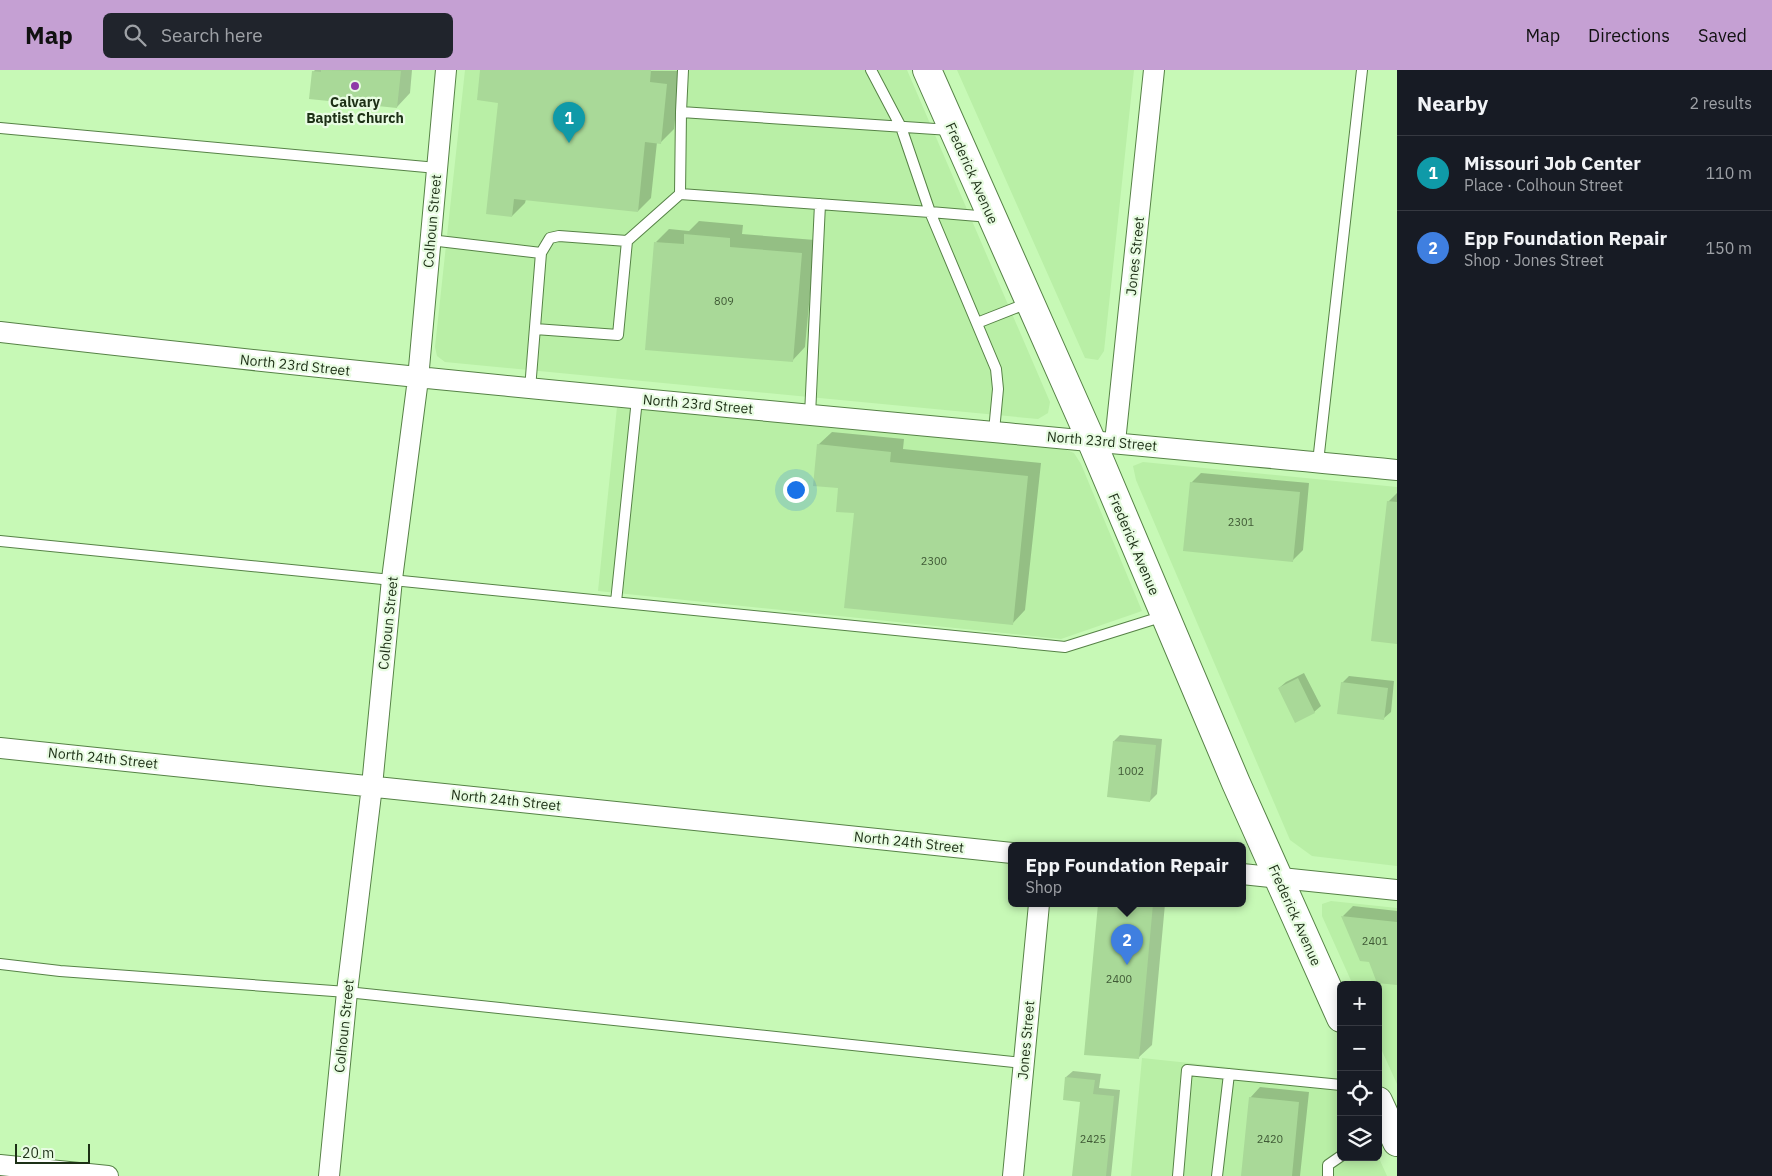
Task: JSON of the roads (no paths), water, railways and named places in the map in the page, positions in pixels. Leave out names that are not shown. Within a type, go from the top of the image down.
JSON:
[{"type":"main road","name":"Frederick Avenue","points":[[927,70],[1029,303],[1103,441],[1164,616],[1337,1009]]},
{"type":"street","name":"Colhoun Street","points":[[329,1176],[347,992],[372,786],[392,579],[418,379],[446,70]]},
{"type":"street","name":"Jones Street","points":[[1103,441],[1154,70]]},
{"type":"street","name":"North 23rd Street","points":[[0,332],[418,379],[1103,441],[1397,470]]},
{"type":"street","name":"North 24th Street","points":[[0,748],[1008,853]]},
{"type":"street","points":[[1246,874],[1397,890]]},
{"type":"street","name":"Jones Street","points":[[1013,1176],[1039,907]]},
{"type":"street","points":[[0,1165],[108,1176]]},
{"type":"lane","points":[[680,194],[683,70]]},
{"type":"lane","points":[[871,70],[901,127],[930,212],[996,370],[998,389],[994,431]]},
{"type":"lane","points":[[1318,462],[1362,70]]},
{"type":"lane","points":[[681,112],[953,131]]},
{"type":"lane","points":[[0,128],[437,168]]},
{"type":"lane","points":[[535,330],[618,335],[628,241],[680,194],[991,217]]},
{"type":"lane","points":[[810,415],[820,204]]},
{"type":"lane","points":[[530,389],[541,253],[550,238],[559,236],[628,241]]},
{"type":"lane","points":[[430,240],[541,253]]},
{"type":"lane","points":[[977,323],[1029,303]]},
{"type":"lane","points":[[616,602],[637,399]]},
{"type":"lane","points":[[0,541],[1065,647],[1164,616]]},
{"type":"lane","points":[[0,964],[60,971],[347,992],[1024,1063]]},
{"type":"lane","points":[[1178,1176],[1187,1070],[1337,1085]]},
{"type":"lane","points":[[1217,1176],[1229,1074]]},
{"type":"lane","points":[[1328,1176],[1328,1165],[1337,1159]]},
{"type":"place","name":"Calvary Baptist Church","points":[[355,86]]},
{"type":"place","name":"Missouri Job Center","points":[[569,143]]},
{"type":"place","name":"Epp Foundation Repair","points":[[1127,965]]}]
